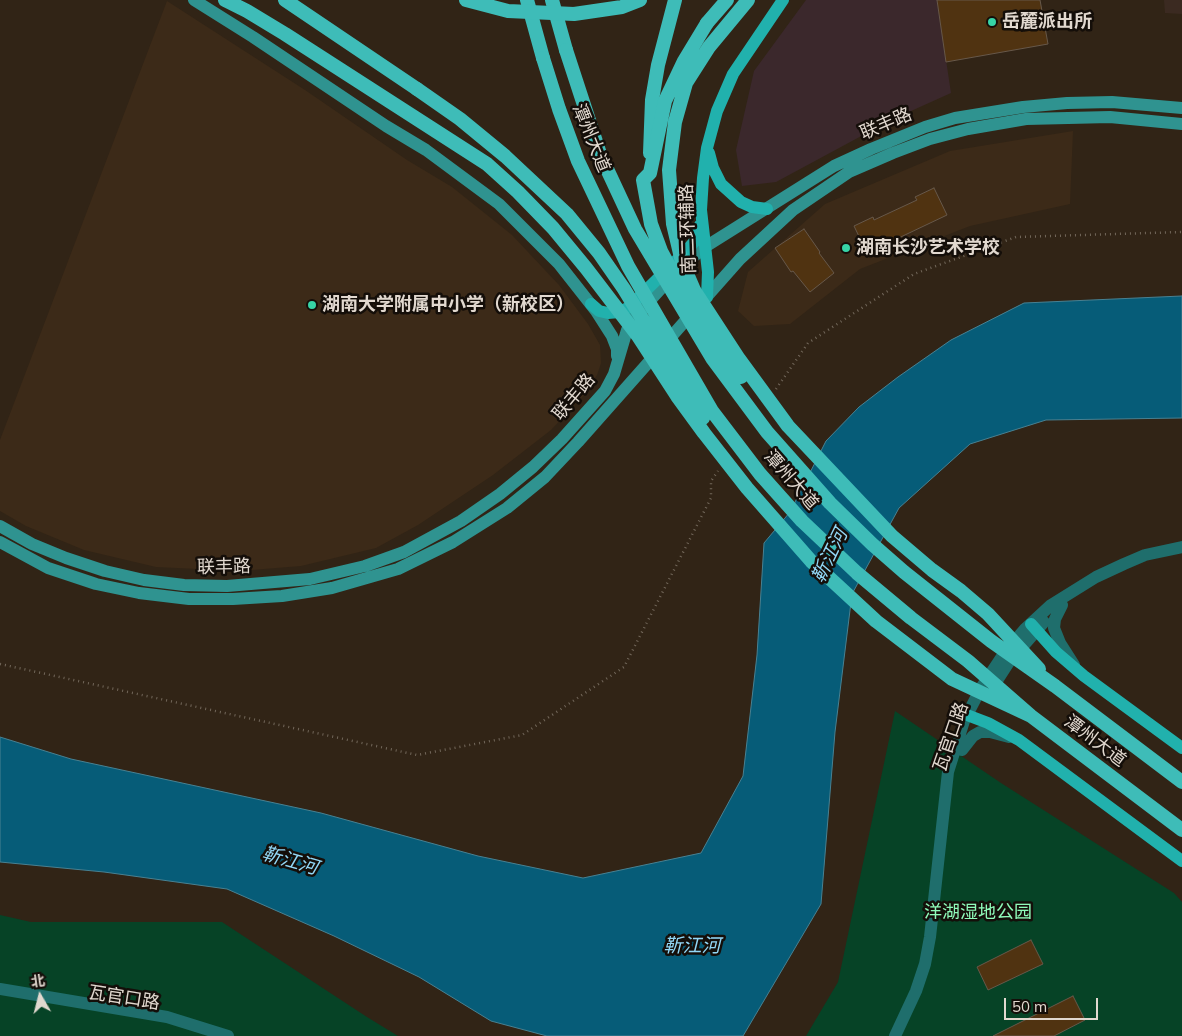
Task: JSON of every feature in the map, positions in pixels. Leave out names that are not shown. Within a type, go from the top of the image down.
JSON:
[{"type":"highway","points":[[224,0],[247,10],[286,34],[488,164],[553,228],[612,300],[727,467],[811,561],[876,620],[952,679],[1031,716]]},
{"type":"highway","points":[[285,0],[460,118],[505,156],[567,214],[599,253],[624,289],[678,376],[727,467]]},
{"type":"highway","points":[[466,0],[508,11],[574,14],[622,7],[640,0]]},
{"type":"highway","name":"潭州大道","points":[[527,0],[558,109],[578,161],[603,216],[628,266],[712,411],[760,474],[823,543],[856,573],[968,661],[1031,716],[1182,830]]},
{"type":"highway","name":"潭州大道","points":[[552,0],[566,50],[600,154],[635,229],[712,358],[748,408],[782,450],[830,503],[872,544],[960,618],[1055,686]]},
{"type":"highway","points":[[650,174],[652,100],[658,65],[675,0]]},
{"type":"highway","points":[[726,0],[707,23],[688,53],[665,101],[650,174],[643,180],[651,224],[674,278],[730,364],[892,536],[988,614],[1055,686],[1182,782]]},
{"type":"highway","points":[[748,0],[709,47],[686,83],[675,122],[669,170],[673,224],[682,262],[694,290],[739,359],[788,426]]},
{"type":"main road","points":[[194,0],[386,126],[426,150],[492,198],[531,234],[559,264],[591,304],[612,336],[617,349],[618,362]]},
{"type":"main road","name":"南二环辅路","points":[[707,297],[708,272],[701,210],[703,178],[717,112],[733,74],[784,0]]},
{"type":"main road","name":"联丰路","points":[[0,526],[40,548],[105,572],[144,580],[184,585],[227,586],[274,583],[310,579],[365,566],[404,552],[461,521],[500,494],[533,467],[562,439],[605,391],[614,374],[627,330],[634,318],[679,269],[705,247],[834,166],[895,138],[955,118],[1023,107],[1067,103],[1112,102],[1182,108]]},
{"type":"main road","name":"联丰路","points":[[0,542],[48,568],[96,584],[139,593],[189,599],[282,596],[332,588],[398,569],[454,542],[507,508],[545,477],[740,259],[793,210],[850,172],[893,152],[930,139],[968,129],[1026,119],[1110,117],[1182,124]]},
{"type":"main road","points":[[708,148],[713,168],[721,184],[741,202],[752,207],[767,209]]},
{"type":"main road","points":[[591,304],[599,311],[608,313],[620,312],[628,308],[695,241],[700,227],[701,210]]},
{"type":"main road","points":[[1034,627],[1056,652],[1084,676],[1182,748]]},
{"type":"main road","points":[[970,717],[988,723],[1019,740],[1182,861]]},
{"type":"street","points":[[1034,627],[1051,605],[1096,577],[1145,556],[1182,547]]},
{"type":"street","name":"瓦官口路","points":[[904,1036],[921,995],[931,963],[938,926],[952,788],[970,717],[1034,627],[1062,605],[1121,572],[1152,560],[1182,554]]},
{"type":"street","points":[[1062,605],[1055,619],[1054,628],[1060,643],[1084,676]]},
{"type":"street","points":[[895,1036],[916,991],[925,964],[930,937],[948,772],[957,741],[970,717]]},
{"type":"street","points":[[962,750],[973,736],[980,732],[990,732],[1019,740]]},
{"type":"street","points":[[0,989],[167,1017],[228,1036]]},
{"type":"street","name":"瓦官口路","points":[[0,995],[134,1016],[168,1023],[212,1036]]},
{"type":"path","points":[[774,392],[808,343],[914,274],[1016,237],[1182,232]]},
{"type":"path","points":[[0,664],[417,755],[522,736],[624,667],[711,498],[711,482],[727,467]]},
{"type":"shaded area","points":[[806,0],[937,0],[951,93],[891,120],[776,182],[742,186],[736,150],[754,71]]},
{"type":"shaded area","points":[[1164,0],[1182,0],[1182,14],[1165,13]]},
{"type":"shaded area","name":"湖南大学附属中小学（新校区）","points":[[167,1],[305,90],[407,160],[452,187],[512,235],[559,285],[588,324],[600,345],[601,363],[597,375],[585,394],[551,430],[493,475],[418,525],[376,548],[301,566],[239,571],[156,567],[84,550],[26,526],[0,511],[0,440]]},
{"type":"shaded area","name":"湖南长沙艺术学校","points":[[1073,131],[1070,204],[970,226],[860,269],[790,324],[754,326],[738,311],[748,272],[825,204],[950,151]]},
{"type":"green space","name":"洋湖湿地公园","points":[[895,711],[1001,783],[1174,893],[1182,902],[1182,1036],[806,1036],[838,982]]},
{"type":"green space","points":[[0,915],[31,922],[222,922],[398,1036],[0,1036]]},
{"type":"water","name":"靳江河","points":[[1182,296],[1182,418],[1046,420],[970,444],[899,508],[852,594],[835,732],[821,904],[743,1036],[547,1036],[491,1021],[419,977],[334,936],[227,889],[104,872],[0,862],[0,737],[71,759],[321,813],[478,856],[583,878],[701,853],[743,776],[757,655],[764,543],[790,512],[826,441],[859,407],[951,340],[1024,303]]},
{"type":"building","name":"岳麓派出所","points":[[937,0],[1040,0],[1048,44],[946,62]]},
{"type":"building","points":[[934,188],[947,215],[867,253],[854,226],[873,217],[874,220],[917,200],[915,197]]},
{"type":"building","points":[[804,229],[834,273],[810,292],[793,271],[791,272],[775,248]]},
{"type":"building","points":[[1031,940],[1043,964],[988,990],[977,967]]},
{"type":"building","points":[[1073,996],[1085,1020],[1054,1036],[993,1036]]},
{"type":"place","name":"岳麓派出所","points":[[992,22]]},
{"type":"place","name":"湖南长沙艺术学校","points":[[846,248]]},
{"type":"place","name":"湖南大学附属中小学（新校区）","points":[[312,305]]}]
